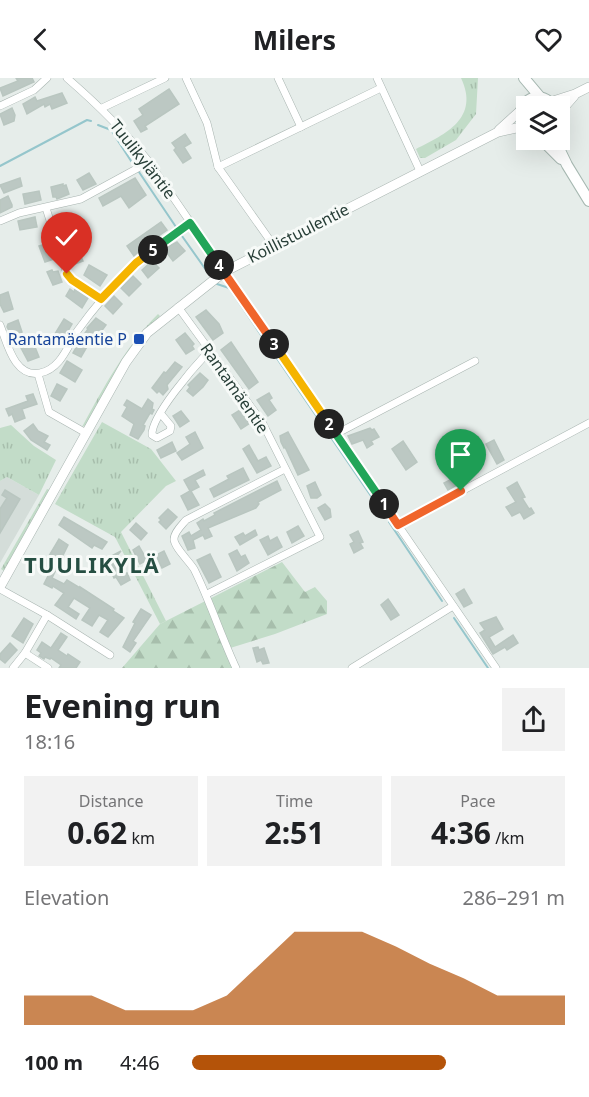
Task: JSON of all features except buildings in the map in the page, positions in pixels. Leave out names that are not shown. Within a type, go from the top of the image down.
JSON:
[{"type":"main road","points":[[522,78],[542,96]]},
{"type":"main road","points":[[522,78],[524,96]]},
{"type":"main road","points":[[552,150],[567,165]]},
{"type":"main road","points":[[560,150],[589,201]]},
{"type":"street","points":[[0,106],[34,90],[47,78]]},
{"type":"street","name":"Tuulikyläntie","points":[[67,78],[102,108],[128,135],[149,162],[496,668]]},
{"type":"street","points":[[102,108],[165,78]]},
{"type":"street","points":[[186,78],[207,123],[219,167],[274,246]]},
{"type":"street","points":[[278,78],[301,127]]},
{"type":"street","points":[[377,78],[420,171]]},
{"type":"street","points":[[568,96],[589,87]]},
{"type":"street","points":[[219,167],[381,88]]},
{"type":"street","points":[[570,100],[575,94]]},
{"type":"street","name":"Koillistuulentie","points":[[498,132],[516,113]]},
{"type":"street","name":"Koillistuulentie","points":[[0,588],[126,363],[147,333],[224,272],[498,132],[516,129]]},
{"type":"street","points":[[0,221],[19,213],[81,199],[149,162]]},
{"type":"street","points":[[46,208],[67,274],[72,280],[101,299]]},
{"type":"street","points":[[0,325],[13,359],[19,366],[27,372],[38,374],[51,369],[61,359],[76,333],[101,299],[136,263],[190,223]]},
{"type":"street","name":"Rantamäentie","points":[[178,307],[262,422],[320,537],[207,594]]},
{"type":"street","points":[[160,414],[185,377],[209,351]]},
{"type":"street","points":[[336,434],[475,362]]},
{"type":"street","points":[[38,374],[49,412],[86,433]]},
{"type":"street","points":[[398,525],[589,423]]},
{"type":"street","points":[[236,668],[207,594],[189,559],[173,540],[186,520],[285,469]]},
{"type":"street","points":[[0,588],[110,655]]},
{"type":"street","points":[[352,668],[453,606]]},
{"type":"street","points":[[13,668],[25,653],[47,615]]},
{"type":"street","points":[[25,653],[48,668]]},
{"type":"shaded area","points":[[7,477],[39,495],[0,563],[0,481]]},
{"type":"green space","points":[[461,78],[478,78],[476,114],[456,140],[425,158],[420,158],[416,149],[448,130],[463,114],[466,92]]},
{"type":"green space","points":[[158,314],[160,316],[145,332],[86,425],[82,427],[125,354]]},
{"type":"green space","points":[[102,422],[151,449],[176,481],[166,486],[121,532],[166,621],[160,624],[115,537],[55,504]]},
{"type":"green space","points":[[11,425],[34,446],[56,460],[39,495],[7,477],[0,481],[0,428]]},
{"type":"green space","points":[[47,489],[50,490],[4,571],[1,569]]},
{"type":"green space","points":[[282,562],[305,592],[315,587],[327,601],[327,614],[227,649],[235,668],[122,668],[160,624]]},
{"type":"waterway","points":[[0,166],[87,120],[91,121]]},
{"type":"waterway","points":[[98,125],[111,130],[133,164]]},
{"type":"waterway","points":[[139,172],[176,227]]},
{"type":"waterway","points":[[182,236],[206,270]]},
{"type":"waterway","points":[[217,284],[229,288],[384,515]]},
{"type":"waterway","points":[[389,522],[442,601]]},
{"type":"waterway","points":[[454,618],[488,668]]},
{"type":"place","name":"Rantamäentie P","points":[[139,339]]},
{"type":"district","name":"TUULIKYLÄ","points":[[92,564]]},
{"type":"route","points":[[67,274],[72,280],[101,299],[136,263],[190,223],[398,525],[461,491]]}]
